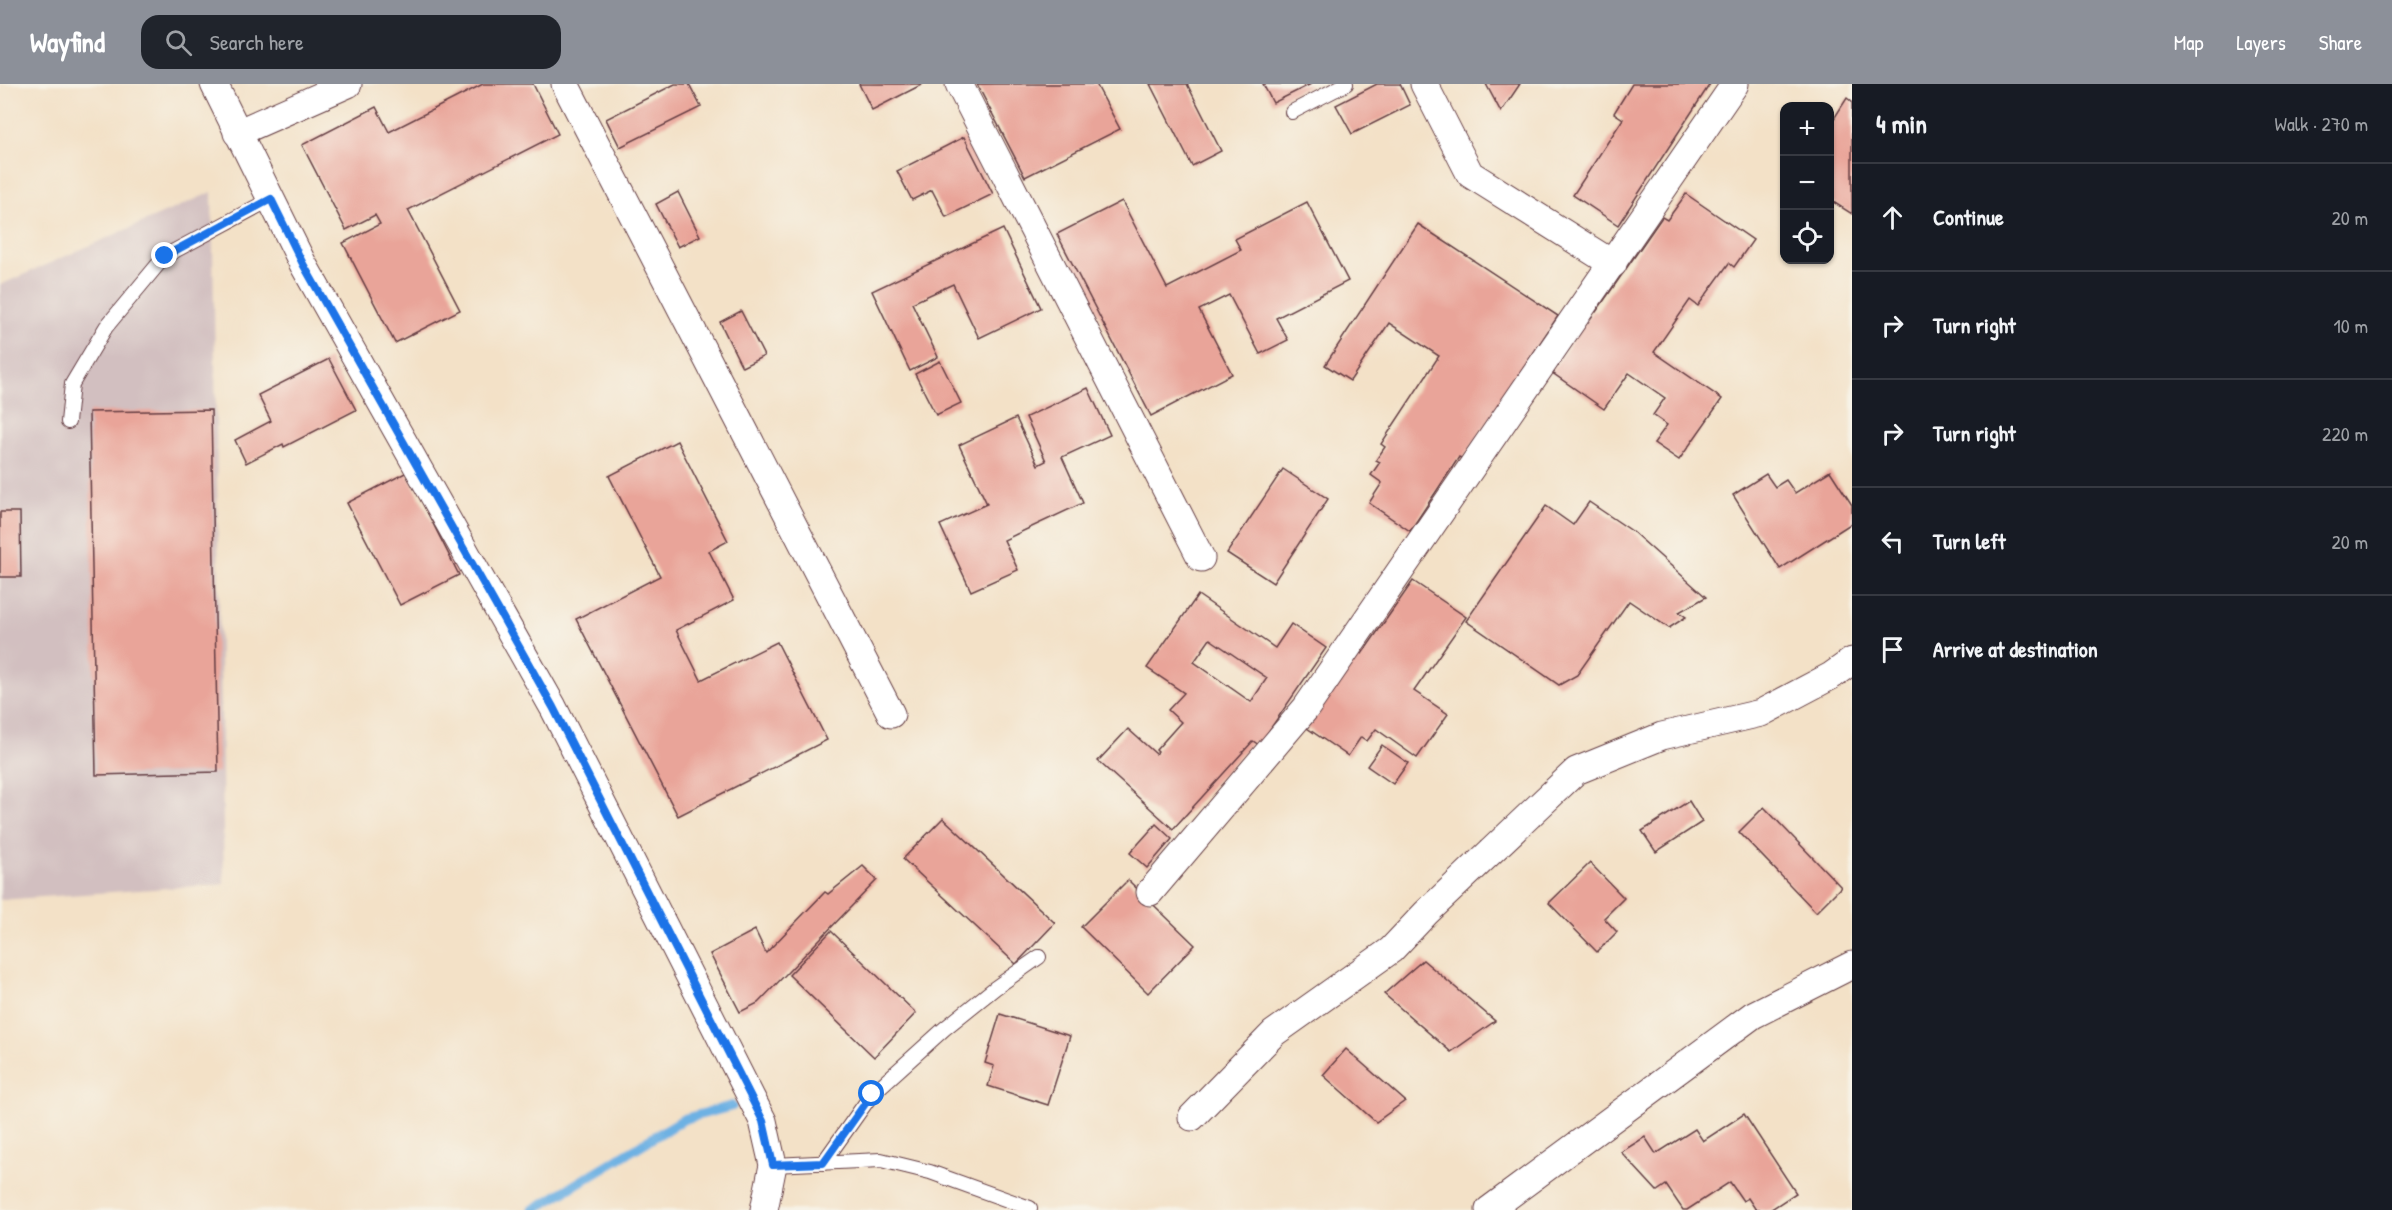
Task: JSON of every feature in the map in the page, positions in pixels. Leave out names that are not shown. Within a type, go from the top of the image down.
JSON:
[{"type":"street","points":[[214,84],[303,264],[553,707],[763,1121],[773,1165],[765,1210]]},
{"type":"street","points":[[237,133],[348,84]]},
{"type":"street","points":[[565,84],[891,714]]},
{"type":"street","points":[[959,84],[1201,558]]},
{"type":"street","points":[[1424,84],[1470,174],[1612,264]]},
{"type":"street","points":[[1150,892],[1306,708],[1736,84]]},
{"type":"street","points":[[1192,1117],[1274,1033],[1391,950],[1426,913],[1576,771],[1662,736],[1761,713],[1831,676],[1852,661]]},
{"type":"street","points":[[1489,1210],[1753,1015],[1852,965]]},
{"type":"lane","points":[[1292,112],[1346,84]]},
{"type":"lane","points":[[68,422],[72,384],[106,327],[165,256],[271,199]]},
{"type":"lane","points":[[823,1163],[872,1094],[944,1029],[995,988],[1039,957]]},
{"type":"lane","points":[[773,1165],[881,1160],[930,1172],[1030,1208]]},
{"type":"shaded area","points":[[212,192],[224,884],[0,900],[0,285]]},
{"type":"building","points":[[483,84],[533,84],[558,134],[408,210],[460,310],[395,343],[343,243],[380,224],[375,215],[346,230],[302,145],[376,107],[389,132]]},
{"type":"building","points":[[675,84],[689,84],[701,107],[620,147],[606,119]]},
{"type":"building","points":[[859,84],[923,84],[872,110]]},
{"type":"building","points":[[977,84],[1096,84],[1120,129],[1025,177]]},
{"type":"building","points":[[1150,84],[1187,84],[1221,151],[1192,166]]},
{"type":"building","points":[[1263,84],[1311,84],[1273,103]]},
{"type":"building","points":[[1377,84],[1400,84],[1410,105],[1352,134],[1336,105]]},
{"type":"building","points":[[1486,84],[1520,84],[1501,112]]},
{"type":"building","points":[[1632,84],[1710,84],[1618,225],[1573,195],[1623,119],[1614,113]]},
{"type":"building","points":[[1847,98],[1852,102],[1852,214],[1834,203],[1834,119]]},
{"type":"building","points":[[964,137],[993,194],[946,217],[932,190],[912,200],[897,171]]},
{"type":"building","points":[[678,192],[700,236],[678,247],[656,204]]},
{"type":"building","points":[[1686,194],[1753,240],[1734,267],[1729,263],[1698,306],[1690,300],[1654,352],[1722,399],[1679,460],[1654,443],[1667,425],[1653,415],[1665,398],[1629,373],[1604,409],[1551,372],[1593,310],[1596,312],[1662,217],[1667,220]]},
{"type":"building","points":[[1122,201],[1167,288],[1241,250],[1235,239],[1307,202],[1348,281],[1276,318],[1288,340],[1260,354],[1229,295],[1199,310],[1232,374],[1151,416],[1057,234]]},
{"type":"building","points":[[1418,224],[1558,316],[1463,459],[1459,457],[1410,531],[1369,503],[1382,483],[1371,475],[1380,462],[1376,460],[1385,447],[1381,444],[1439,356],[1389,323],[1350,381],[1325,365]]},
{"type":"building","points":[[1003,229],[1041,308],[979,338],[953,284],[912,303],[938,357],[910,371],[872,291]]},
{"type":"building","points":[[741,311],[764,356],[742,367],[720,322]]},
{"type":"building","points":[[329,359],[356,410],[284,447],[283,444],[246,463],[235,440],[271,421],[258,395]]},
{"type":"building","points":[[940,361],[961,403],[936,415],[915,374]]},
{"type":"building","points":[[1088,388],[1110,435],[1062,457],[1083,503],[1004,540],[1018,570],[971,591],[940,525],[987,504],[959,445],[1016,418],[1038,465],[1046,461],[1026,417]]},
{"type":"building","points":[[211,410],[218,772],[96,775],[89,412]]},
{"type":"building","points":[[677,441],[728,541],[709,551],[734,600],[676,630],[701,680],[777,642],[827,740],[678,816],[576,619],[660,576],[609,476]]},
{"type":"building","points":[[1283,469],[1328,499],[1273,583],[1227,553]]},
{"type":"building","points":[[1830,471],[1852,505],[1852,523],[1780,569],[1733,495],[1766,474],[1775,487],[1786,480],[1795,493]]},
{"type":"building","points":[[407,472],[459,575],[400,605],[347,503]]},
{"type":"building","points":[[1589,502],[1632,531],[1706,597],[1679,612],[1686,617],[1669,628],[1629,601],[1577,675],[1559,685],[1466,621],[1546,506],[1573,525]]},
{"type":"building","points":[[0,512],[20,512],[21,577],[0,577]]},
{"type":"building","points":[[1413,581],[1466,617],[1414,691],[1448,714],[1417,758],[1376,729],[1367,741],[1361,737],[1348,756],[1307,728],[1359,652],[1362,654]]},
{"type":"building","points":[[1198,595],[1275,648],[1291,624],[1326,648],[1259,745],[1253,741],[1173,829],[1098,761],[1128,729],[1156,754],[1158,752],[1156,750],[1181,722],[1168,710],[1184,693],[1147,668]],"holes":[[[1210,639],[1267,678],[1251,702],[1194,662]]]},
{"type":"building","points":[[1382,745],[1408,763],[1393,784],[1367,766]]},
{"type":"building","points":[[1689,801],[1702,822],[1656,852],[1642,831]]},
{"type":"building","points":[[1764,807],[1841,887],[1816,912],[1739,832]]},
{"type":"building","points":[[943,818],[1055,923],[1016,964],[903,859]]},
{"type":"building","points":[[1156,824],[1172,839],[1147,868],[1130,853]]},
{"type":"building","points":[[1590,863],[1624,898],[1604,918],[1617,932],[1597,952],[1549,903]]},
{"type":"building","points":[[863,866],[877,880],[758,1003],[740,1012],[710,954],[755,930],[766,953],[825,892],[828,894]]},
{"type":"building","points":[[1128,880],[1195,945],[1148,993],[1081,927]]},
{"type":"building","points":[[831,931],[916,1013],[874,1057],[789,975]]},
{"type":"building","points":[[1423,960],[1495,1021],[1451,1052],[1384,994]]},
{"type":"building","points":[[1000,1014],[1070,1036],[1048,1105],[988,1086],[994,1066],[985,1063]]},
{"type":"building","points":[[1346,1049],[1405,1101],[1376,1122],[1323,1075]]},
{"type":"building","points":[[1744,1114],[1796,1193],[1770,1210],[1756,1210],[1748,1198],[1743,1201],[1730,1182],[1687,1210],[1683,1210],[1666,1185],[1657,1191],[1621,1152],[1645,1137],[1656,1154],[1695,1129],[1703,1141]]},
{"type":"waterway","points":[[533,1210],[684,1119],[732,1106]]},
{"type":"route","points":[[165,256],[271,199],[303,264],[553,707],[763,1121],[773,1165],[823,1163],[872,1094]]}]
